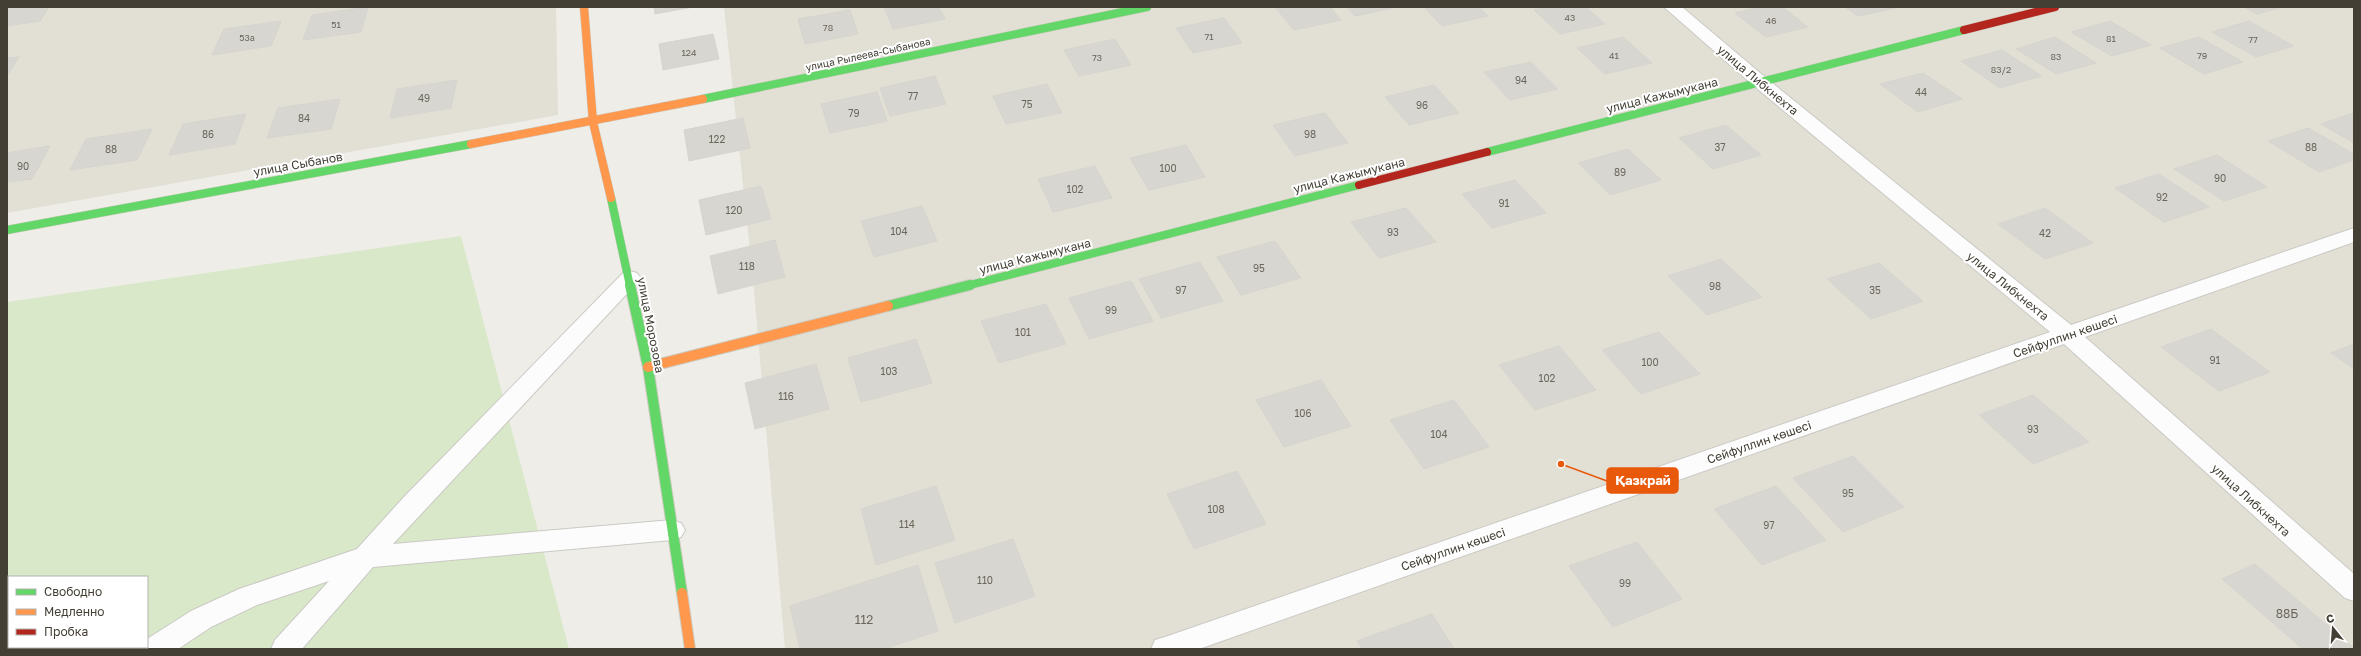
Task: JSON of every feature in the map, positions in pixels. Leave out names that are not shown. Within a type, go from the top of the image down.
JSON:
[{"type":"street","name":"улица Морозова","points":[[584,7],[593,122],[630,278],[648,367],[690,649]]},
{"type":"street","name":"улица Рылеева-Сыбанова","points":[[593,122],[1147,7]]},
{"type":"street","name":"улица Либкнехта","points":[[1672,7],[1760,82],[2068,335],[2354,590]]},
{"type":"street","name":"улица Кажымукана","points":[[648,367],[2055,7]]},
{"type":"street","name":"улица Сыбанов","points":[[7,230],[593,122]]},
{"type":"street","name":"Сейфуллин көшесі","points":[[1164,649],[2354,235]]},
{"type":"street","points":[[285,649],[366,557],[464,450],[630,278]]},
{"type":"street","points":[[155,649],[201,619],[248,597],[366,557],[672,530]]},
{"type":"shaded area","points":[[7,7],[556,7],[558,115],[7,213]]},
{"type":"shaded area","points":[[724,7],[2354,7],[2354,649],[785,649],[753,279]]},
{"type":"green space","points":[[461,236],[569,649],[7,649],[7,302]]},
{"type":"building","points":[[7,7],[49,7],[40,21],[7,26]]},
{"type":"building","points":[[368,7],[361,32],[303,40],[312,15]]},
{"type":"building","points":[[654,7],[693,7],[655,14]]},
{"type":"building","points":[[884,7],[939,7],[945,19],[893,29]]},
{"type":"building","points":[[1275,7],[1330,7],[1341,20],[1294,30]]},
{"type":"building","points":[[1347,7],[1397,7],[1355,16]]},
{"type":"building","points":[[1424,7],[1479,7],[1488,16],[1442,26]]},
{"type":"building","points":[[1549,7],[1586,7],[1605,24],[1560,34],[1534,10]]},
{"type":"building","points":[[1761,7],[1782,7],[1808,27],[1766,37],[1735,13]]},
{"type":"building","points":[[1845,7],[1900,7],[1858,16]]},
{"type":"building","points":[[2244,7],[2282,7],[2257,14]]},
{"type":"building","points":[[850,10],[858,34],[805,44],[798,19]]},
{"type":"building","points":[[1224,18],[1242,43],[1193,53],[1176,28]]},
{"type":"building","points":[[281,21],[271,46],[212,55],[224,29]]},
{"type":"building","points":[[2110,21],[2151,45],[2112,56],[2071,32]]},
{"type":"building","points":[[2249,21],[2294,46],[2256,57],[2212,32]]},
{"type":"building","points":[[713,34],[719,59],[663,70],[659,44]]},
{"type":"building","points":[[1623,37],[1652,63],[1605,74],[1577,48]]},
{"type":"building","points":[[2055,37],[2096,63],[2056,74],[2016,49]]},
{"type":"building","points":[[2199,37],[2243,62],[2204,74],[2160,48]]},
{"type":"building","points":[[1115,39],[1131,65],[1079,76],[1064,50]]},
{"type":"building","points":[[2002,50],[2042,76],[2000,88],[1961,61]]},
{"type":"building","points":[[19,57],[7,76],[7,58]]},
{"type":"building","points":[[1531,62],[1558,89],[1510,100],[1484,72]]},
{"type":"building","points":[[1923,73],[1962,99],[1918,112],[1880,84]]},
{"type":"building","points":[[935,76],[946,104],[890,116],[880,88]]},
{"type":"building","points":[[457,80],[451,108],[390,118],[397,89]]},
{"type":"building","points":[[1047,84],[1062,113],[1006,124],[993,96]]},
{"type":"building","points":[[1434,85],[1459,113],[1409,125],[1385,97]]},
{"type":"building","points":[[877,92],[887,121],[830,133],[821,104]]},
{"type":"building","points":[[340,99],[331,129],[267,138],[278,108]]},
{"type":"building","points":[[1325,113],[1348,143],[1295,156],[1273,125]]},
{"type":"building","points":[[2354,113],[2354,143],[2321,124]]},
{"type":"building","points":[[246,114],[235,144],[169,155],[183,124]]},
{"type":"building","points":[[743,118],[750,148],[689,161],[684,130]]},
{"type":"building","points":[[1726,125],[1761,155],[1713,169],[1679,138]]},
{"type":"building","points":[[2308,128],[2354,154],[2354,160],[2319,172],[2268,141]]},
{"type":"building","points":[[152,129],[137,160],[70,170],[86,139]]},
{"type":"building","points":[[1186,145],[1205,177],[1149,190],[1130,158]]},
{"type":"building","points":[[50,146],[32,179],[7,182],[7,153]]},
{"type":"building","points":[[1628,149],[1661,180],[1610,195],[1578,163]]},
{"type":"building","points":[[2217,155],[2267,187],[2224,201],[2174,169]]},
{"type":"building","points":[[1095,166],[1112,198],[1053,212],[1038,179]]},
{"type":"building","points":[[2159,174],[2209,207],[2164,222],[2115,188]]},
{"type":"building","points":[[1515,180],[1546,213],[1492,228],[1462,194]]},
{"type":"building","points":[[761,186],[771,219],[706,235],[699,200]]},
{"type":"building","points":[[922,206],[937,241],[874,257],[861,221]]},
{"type":"building","points":[[1406,208],[1436,242],[1379,258],[1351,222]]},
{"type":"building","points":[[2045,208],[2093,243],[2045,259],[1998,224]]},
{"type":"building","points":[[775,240],[785,277],[718,294],[710,256]]},
{"type":"building","points":[[1275,241],[1301,278],[1241,295],[1217,257]]},
{"type":"building","points":[[1721,259],[1762,297],[1707,315],[1668,276]]},
{"type":"building","points":[[1200,262],[1223,301],[1161,318],[1139,279]]},
{"type":"building","points":[[1879,263],[1923,301],[1871,319],[1827,279]]},
{"type":"building","points":[[1131,281],[1153,321],[1089,339],[1069,298]]},
{"type":"building","points":[[1046,304],[1066,344],[999,363],[981,321]]},
{"type":"building","points":[[2211,329],[2270,372],[2219,391],[2161,347]]},
{"type":"building","points":[[1659,332],[1700,374],[1641,394],[1602,350]]},
{"type":"building","points":[[916,339],[932,383],[861,402],[848,358]]},
{"type":"building","points":[[2354,344],[2354,369],[2331,353]]},
{"type":"building","points":[[1559,346],[1596,390],[1535,410],[1499,365]]},
{"type":"building","points":[[816,364],[829,409],[755,429],[745,383]]},
{"type":"building","points":[[1321,380],[1351,426],[1284,447],[1256,400]]},
{"type":"building","points":[[2033,395],[2089,442],[2033,464],[1979,415]]},
{"type":"building","points":[[1454,400],[1489,447],[1424,469],[1390,420]]},
{"type":"building","points":[[1853,456],[1904,507],[1843,532],[1793,478]]},
{"type":"building","points":[[1237,471],[1266,524],[1194,549],[1167,494]]},
{"type":"building","points":[[936,486],[955,540],[876,565],[861,509]]},
{"type":"building","points":[[1776,486],[1826,540],[1762,565],[1714,509]]},
{"type":"building","points":[[1013,539],[1035,596],[955,623],[935,563]]},
{"type":"building","points":[[1637,542],[1682,599],[1613,627],[1569,566]]},
{"type":"building","points":[[2255,564],[2354,649],[2303,649],[2222,579]]},
{"type":"building","points":[[918,565],[938,631],[884,649],[800,649],[790,606]]},
{"type":"building","points":[[1432,614],[1454,649],[1362,649],[1357,641]]},
{"type":"traffic: fast","points":[[703,99],[1147,7]]},
{"type":"traffic: fast","points":[[1487,152],[1964,30]]},
{"type":"traffic: fast","points":[[7,230],[471,144]]},
{"type":"traffic: fast","points":[[888,306],[1359,185]]},
{"type":"traffic: fast","points":[[611,198],[648,367],[682,593]]},
{"type":"traffic: slow","points":[[584,7],[593,122],[611,198]]},
{"type":"traffic: slow","points":[[471,144],[703,99]]},
{"type":"traffic: slow","points":[[648,367],[888,306]]},
{"type":"traffic: slow","points":[[682,593],[690,649]]},
{"type":"traffic: jam","points":[[1964,30],[2055,7]]},
{"type":"traffic: jam","points":[[1359,185],[1487,152]]},
{"type":"place","name":"Қазкрай","points":[[1561,464]]}]
